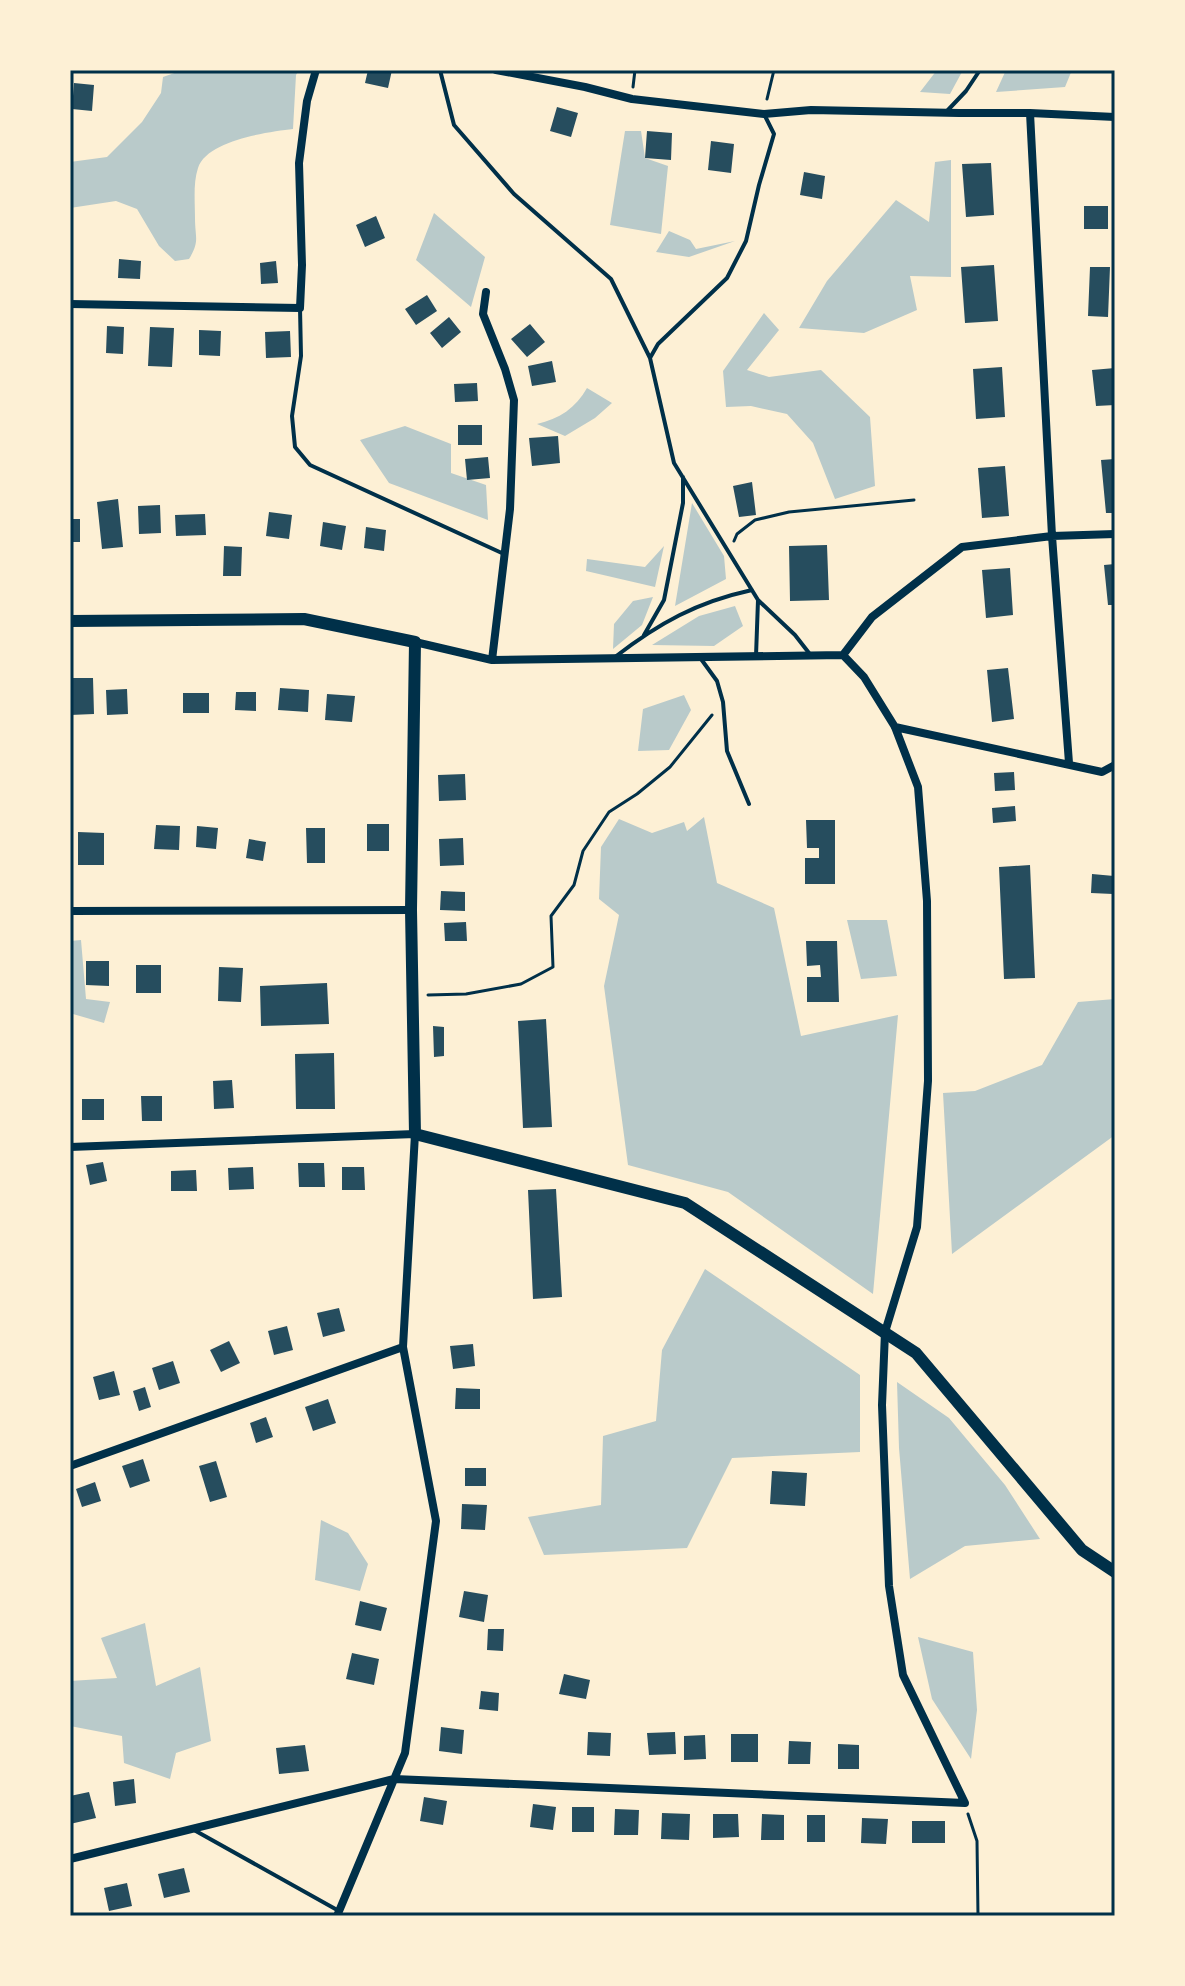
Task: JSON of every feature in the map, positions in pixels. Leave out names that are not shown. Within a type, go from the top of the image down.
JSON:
[{"type":"main road","points":[[70,621],[304,619],[415,642],[411,910],[415,1134],[685,1203],[916,1353],[1082,1550],[1115,1572]]},
{"type":"street","points":[[70,304],[300,308],[299,163],[307,101],[316,70]]},
{"type":"street","points":[[496,70],[632,99],[764,114],[811,110],[1115,117]]},
{"type":"street","points":[[1030,113],[1052,536],[1069,763]]},
{"type":"street","points":[[486,292],[483,314],[514,400],[510,509],[492,660]]},
{"type":"street","points":[[843,655],[872,617],[962,547],[1052,536],[1115,534]]},
{"type":"street","points":[[70,1859],[394,1779],[965,1803],[903,1675],[889,1586],[882,1405],[885,1332],[917,1227],[928,1081],[927,901],[918,787],[895,727],[864,677],[843,655],[492,660],[415,642]]},
{"type":"street","points":[[895,727],[1102,772],[1115,765]]},
{"type":"street","points":[[70,911],[411,910]]},
{"type":"street","points":[[70,1147],[415,1134],[403,1347],[436,1521],[405,1753],[338,1913]]},
{"type":"street","points":[[70,1466],[403,1347]]},
{"type":"lane","points":[[440,70],[454,125],[514,194],[611,279],[650,358],[674,463],[758,600],[811,655]]},
{"type":"lane","points":[[945,113],[980,70]]},
{"type":"lane","points":[[650,358],[658,344],[727,278],[746,241],[774,134],[764,114]]},
{"type":"lane","points":[[300,308],[301,356],[292,416],[295,447],[310,465],[504,554]]},
{"type":"lane","points":[[644,635],[664,600],[683,503],[683,476]]},
{"type":"lane","points":[[613,658],[677,615],[722,596],[752,590]]},
{"type":"lane","points":[[755,656],[758,600]]},
{"type":"lane","points":[[700,657],[717,681],[722,699],[727,751],[749,804]]},
{"type":"lane","points":[[193,1829],[338,1913]]},
{"type":"path","points":[[764,114],[774,70]]},
{"type":"path","points":[[729,552],[737,534],[755,520],[789,512],[914,500]]},
{"type":"path","points":[[412,995],[466,994],[521,984],[553,967],[551,916],[574,885],[583,851],[609,812],[670,767],[722,699]]},
{"type":"path","points":[[965,1803],[977,1841],[978,1916]]},
{"type":"shaded area","points":[[183,70],[299,70],[296,75],[293,129],[240,139],[225,144],[204,158],[195,180],[195,248],[189,259],[175,261],[159,246],[137,209],[116,201],[70,208],[70,162],[107,157],[142,122],[161,93],[163,77]]},
{"type":"shaded area","points":[[937,70],[963,70],[950,94],[920,92]]},
{"type":"shaded area","points":[[1006,70],[1072,70],[1065,87],[996,92]]},
{"type":"shaded area","points":[[625,131],[641,131],[645,158],[668,166],[661,234],[610,225]]},
{"type":"shaded area","points":[[951,160],[951,277],[910,276],[917,310],[864,333],[799,328],[827,281],[896,200],[929,222],[935,162]]},
{"type":"shaded area","points":[[434,213],[485,257],[471,307],[416,260]]},
{"type":"shaded area","points":[[669,231],[690,240],[696,249],[735,241],[689,257],[656,252]]},
{"type":"shaded area","points":[[764,313],[779,330],[747,370],[769,377],[821,370],[870,417],[875,486],[835,499],[813,443],[787,414],[751,406],[726,407],[723,371]]},
{"type":"shaded area","points":[[587,388],[612,403],[595,418],[565,436],[537,424],[566,412]]},
{"type":"shaded area","points":[[405,426],[451,444],[451,473],[486,485],[488,520],[389,483],[360,440]]},
{"type":"shaded area","points":[[692,503],[724,556],[726,579],[675,606]]},
{"type":"shaded area","points":[[664,546],[655,587],[586,571],[587,559],[645,567]]},
{"type":"shaded area","points":[[653,597],[642,625],[613,649],[614,624],[633,601]]},
{"type":"shaded area","points":[[735,606],[743,626],[714,646],[652,645],[699,616]]},
{"type":"shaded area","points":[[684,695],[691,710],[669,750],[638,751],[643,709]]},
{"type":"shaded area","points":[[704,817],[717,883],[774,908],[801,1036],[898,1015],[873,1294],[728,1192],[628,1165],[604,986],[619,915],[599,899],[601,847],[619,819],[652,833],[684,822],[687,831]]},
{"type":"shaded area","points":[[847,920],[887,920],[897,976],[861,979]]},
{"type":"shaded area","points":[[81,940],[86,999],[110,1002],[104,1023],[73,1014],[70,1002],[70,941]]},
{"type":"shaded area","points":[[1115,999],[1115,1135],[952,1254],[943,1093],[975,1091],[1042,1065],[1078,1002]]},
{"type":"shaded area","points":[[705,1269],[860,1375],[860,1452],[732,1458],[687,1548],[544,1555],[528,1517],[601,1505],[603,1436],[656,1421],[662,1350]]},
{"type":"shaded area","points":[[897,1382],[949,1418],[1005,1485],[1040,1539],[965,1546],[910,1579]]},
{"type":"shaded area","points":[[321,1520],[348,1533],[368,1564],[360,1591],[315,1580]]},
{"type":"shaded area","points":[[145,1623],[156,1686],[200,1667],[211,1741],[176,1753],[170,1779],[124,1763],[122,1736],[70,1726],[70,1681],[117,1678],[101,1638]]},
{"type":"shaded area","points":[[918,1637],[973,1652],[977,1710],[971,1759],[932,1699]]},
{"type":"building","points":[[368,70],[392,70],[388,88],[365,83]]},
{"type":"building","points":[[74,83],[94,85],[92,111],[72,109]]},
{"type":"building","points":[[557,107],[578,113],[571,137],[550,131]]},
{"type":"building","points":[[647,131],[672,133],[671,160],[645,158]]},
{"type":"building","points":[[711,141],[734,144],[731,173],[708,170]]},
{"type":"building","points":[[991,163],[994,215],[966,217],[962,164]]},
{"type":"building","points":[[804,172],[825,176],[822,199],[800,195]]},
{"type":"building","points":[[1084,206],[1108,206],[1108,229],[1084,229]]},
{"type":"building","points":[[376,216],[385,238],[365,247],[356,225]]},
{"type":"building","points":[[119,259],[141,261],[140,279],[118,278]]},
{"type":"building","points":[[276,261],[278,283],[261,284],[260,263]]},
{"type":"building","points":[[994,265],[998,321],[965,323],[961,267]]},
{"type":"building","points":[[1090,267],[1110,267],[1108,317],[1088,316]]},
{"type":"building","points":[[427,295],[437,311],[416,325],[405,309]]},
{"type":"building","points":[[449,317],[461,332],[442,348],[430,333]]},
{"type":"building","points":[[530,324],[545,342],[527,357],[511,339]]},
{"type":"building","points":[[107,326],[124,327],[123,354],[106,353]]},
{"type":"building","points":[[150,327],[174,328],[172,367],[148,366]]},
{"type":"building","points":[[199,330],[221,331],[220,356],[199,355]]},
{"type":"building","points":[[290,331],[291,357],[266,358],[265,332]]},
{"type":"building","points":[[552,361],[556,382],[532,386],[528,366]]},
{"type":"building","points":[[1002,367],[1005,417],[976,419],[973,369]]},
{"type":"building","points":[[1115,368],[1115,405],[1096,406],[1092,370]]},
{"type":"building","points":[[477,383],[478,401],[455,402],[454,384]]},
{"type":"building","points":[[458,425],[482,425],[482,445],[458,445]]},
{"type":"building","points":[[558,436],[560,463],[532,466],[529,438]]},
{"type":"building","points":[[488,457],[490,478],[467,480],[465,459]]},
{"type":"building","points":[[1115,459],[1115,513],[1106,513],[1101,460]]},
{"type":"building","points":[[1005,466],[1009,516],[982,518],[978,468]]},
{"type":"building","points":[[752,482],[756,515],[739,517],[733,486]]},
{"type":"building","points":[[118,499],[123,547],[102,549],[97,502]]},
{"type":"building","points":[[160,505],[161,533],[139,534],[138,506]]},
{"type":"building","points":[[269,512],[292,515],[289,539],[266,536]]},
{"type":"building","points":[[205,514],[206,535],[176,536],[175,515]]},
{"type":"building","points":[[70,519],[80,519],[80,542],[70,542]]},
{"type":"building","points":[[323,522],[346,526],[342,550],[320,546]]},
{"type":"building","points":[[366,527],[386,530],[384,551],[364,548]]},
{"type":"building","points":[[827,545],[829,600],[790,601],[789,546]]},
{"type":"building","points":[[224,546],[242,547],[241,576],[223,576]]},
{"type":"building","points":[[1115,564],[1115,605],[1108,605],[1104,565]]},
{"type":"building","points":[[1010,568],[1013,615],[986,618],[982,570]]},
{"type":"building","points":[[1008,668],[1014,719],[992,722],[987,670]]},
{"type":"building","points":[[70,678],[93,678],[94,714],[70,715]]},
{"type":"building","points":[[280,688],[309,690],[308,712],[278,710]]},
{"type":"building","points":[[127,689],[128,714],[107,715],[106,690]]},
{"type":"building","points":[[236,692],[256,692],[256,711],[235,710]]},
{"type":"building","points":[[183,693],[209,693],[209,713],[183,713]]},
{"type":"building","points":[[327,694],[355,696],[352,722],[325,720]]},
{"type":"building","points":[[1014,772],[1015,790],[995,791],[994,773]]},
{"type":"building","points":[[465,774],[466,800],[439,801],[438,775]]},
{"type":"building","points":[[1015,806],[1016,821],[993,823],[992,808]]},
{"type":"building","points":[[806,820],[835,820],[835,884],[805,884],[805,858],[819,858],[819,848],[807,848]]},
{"type":"building","points":[[367,824],[389,824],[389,851],[367,851]]},
{"type":"building","points":[[156,825],[180,826],[179,850],[154,849]]},
{"type":"building","points":[[197,826],[218,828],[216,849],[196,847]]},
{"type":"building","points":[[306,828],[325,828],[325,863],[307,863]]},
{"type":"building","points":[[78,832],[104,833],[104,865],[78,865]]},
{"type":"building","points":[[463,838],[464,865],[440,866],[439,839]]},
{"type":"building","points":[[249,839],[266,842],[263,861],[246,858]]},
{"type":"building","points":[[1030,865],[1035,978],[1004,979],[999,867]]},
{"type":"building","points":[[1092,874],[1114,876],[1113,894],[1091,893]]},
{"type":"building","points":[[441,891],[465,892],[465,911],[440,910]]},
{"type":"building","points":[[466,922],[467,941],[445,941],[444,923]]},
{"type":"building","points":[[806,941],[837,941],[839,1002],[807,1002],[807,977],[821,977],[820,965],[807,966]]},
{"type":"building","points":[[86,961],[109,961],[109,986],[86,985]]},
{"type":"building","points":[[136,965],[161,965],[161,993],[136,993]]},
{"type":"building","points":[[219,967],[243,968],[241,1002],[218,1001]]},
{"type":"building","points":[[327,983],[329,1024],[261,1026],[260,986]]},
{"type":"building","points":[[546,1019],[552,1127],[523,1128],[518,1021]]},
{"type":"building","points":[[433,1026],[444,1027],[444,1056],[434,1057]]},
{"type":"building","points":[[334,1053],[335,1109],[296,1109],[295,1054]]},
{"type":"building","points":[[232,1080],[234,1108],[214,1109],[213,1081]]},
{"type":"building","points":[[141,1096],[162,1096],[162,1121],[142,1121]]},
{"type":"building","points":[[82,1099],[104,1099],[104,1120],[82,1120]]},
{"type":"building","points":[[103,1162],[107,1181],[90,1185],[86,1165]]},
{"type":"building","points":[[298,1163],[324,1163],[325,1187],[299,1187]]},
{"type":"building","points":[[253,1167],[254,1189],[229,1190],[228,1168]]},
{"type":"building","points":[[342,1167],[364,1167],[365,1190],[342,1190]]},
{"type":"building","points":[[196,1170],[197,1191],[171,1191],[171,1171]]},
{"type":"building","points":[[556,1189],[562,1297],[533,1299],[528,1190]]},
{"type":"building","points":[[339,1308],[345,1331],[323,1337],[317,1313]]},
{"type":"building","points":[[287,1326],[293,1350],[274,1355],[268,1331]]},
{"type":"building","points":[[229,1341],[240,1363],[221,1372],[210,1350]]},
{"type":"building","points":[[473,1344],[475,1366],[453,1369],[450,1346]]},
{"type":"building","points":[[173,1361],[180,1383],[159,1390],[152,1368]]},
{"type":"building","points":[[114,1371],[120,1395],[99,1400],[93,1377]]},
{"type":"building","points":[[145,1387],[151,1407],[139,1411],[133,1391]]},
{"type":"building","points":[[456,1388],[480,1389],[480,1409],[455,1409]]},
{"type":"building","points":[[328,1399],[336,1423],[313,1431],[305,1407]]},
{"type":"building","points":[[266,1417],[273,1437],[256,1443],[250,1423]]},
{"type":"building","points":[[143,1459],[150,1481],[130,1488],[122,1466]]},
{"type":"building","points":[[216,1461],[227,1497],[210,1502],[199,1466]]},
{"type":"building","points":[[465,1468],[486,1468],[486,1486],[465,1486]]},
{"type":"building","points":[[772,1471],[807,1473],[805,1506],[770,1504]]},
{"type":"building","points":[[95,1482],[101,1501],[82,1507],[76,1489]]},
{"type":"building","points":[[462,1504],[487,1505],[485,1530],[461,1529]]},
{"type":"building","points":[[464,1591],[488,1595],[484,1622],[459,1617]]},
{"type":"building","points":[[360,1601],[387,1608],[381,1631],[355,1625]]},
{"type":"building","points":[[488,1629],[504,1629],[503,1651],[487,1650]]},
{"type":"building","points":[[352,1653],[379,1659],[374,1685],[346,1679]]},
{"type":"building","points":[[564,1674],[590,1680],[586,1699],[559,1694]]},
{"type":"building","points":[[481,1691],[499,1693],[498,1711],[479,1709]]},
{"type":"building","points":[[441,1727],[464,1730],[462,1754],[439,1751]]},
{"type":"building","points":[[588,1732],[611,1733],[610,1756],[587,1755]]},
{"type":"building","points":[[675,1732],[676,1754],[649,1755],[647,1733]]},
{"type":"building","points":[[731,1734],[758,1734],[758,1762],[731,1762]]},
{"type":"building","points":[[705,1735],[706,1759],[684,1760],[684,1736]]},
{"type":"building","points":[[789,1741],[811,1742],[810,1764],[788,1764]]},
{"type":"building","points":[[838,1744],[859,1745],[859,1769],[838,1769]]},
{"type":"building","points":[[305,1745],[309,1771],[279,1774],[276,1748]]},
{"type":"building","points":[[134,1779],[136,1803],[115,1806],[113,1782]]},
{"type":"building","points":[[89,1792],[96,1818],[70,1824],[70,1796]]},
{"type":"building","points":[[424,1797],[447,1801],[443,1825],[420,1821]]},
{"type":"building","points":[[533,1804],[556,1807],[553,1830],[530,1827]]},
{"type":"building","points":[[572,1807],[594,1807],[594,1832],[572,1832]]},
{"type":"building","points":[[615,1809],[639,1810],[638,1835],[614,1835]]},
{"type":"building","points":[[662,1813],[690,1814],[689,1840],[661,1839]]},
{"type":"building","points":[[713,1814],[738,1814],[739,1837],[713,1838]]},
{"type":"building","points":[[762,1814],[784,1815],[784,1840],[761,1840]]},
{"type":"building","points":[[807,1815],[825,1815],[825,1842],[807,1842]]},
{"type":"building","points":[[862,1818],[888,1819],[886,1844],[861,1843]]},
{"type":"building","points":[[912,1821],[945,1821],[945,1843],[912,1843]]},
{"type":"building","points":[[184,1868],[190,1892],[164,1898],[158,1874]]},
{"type":"building","points":[[127,1883],[132,1906],[109,1911],[104,1888]]}]
